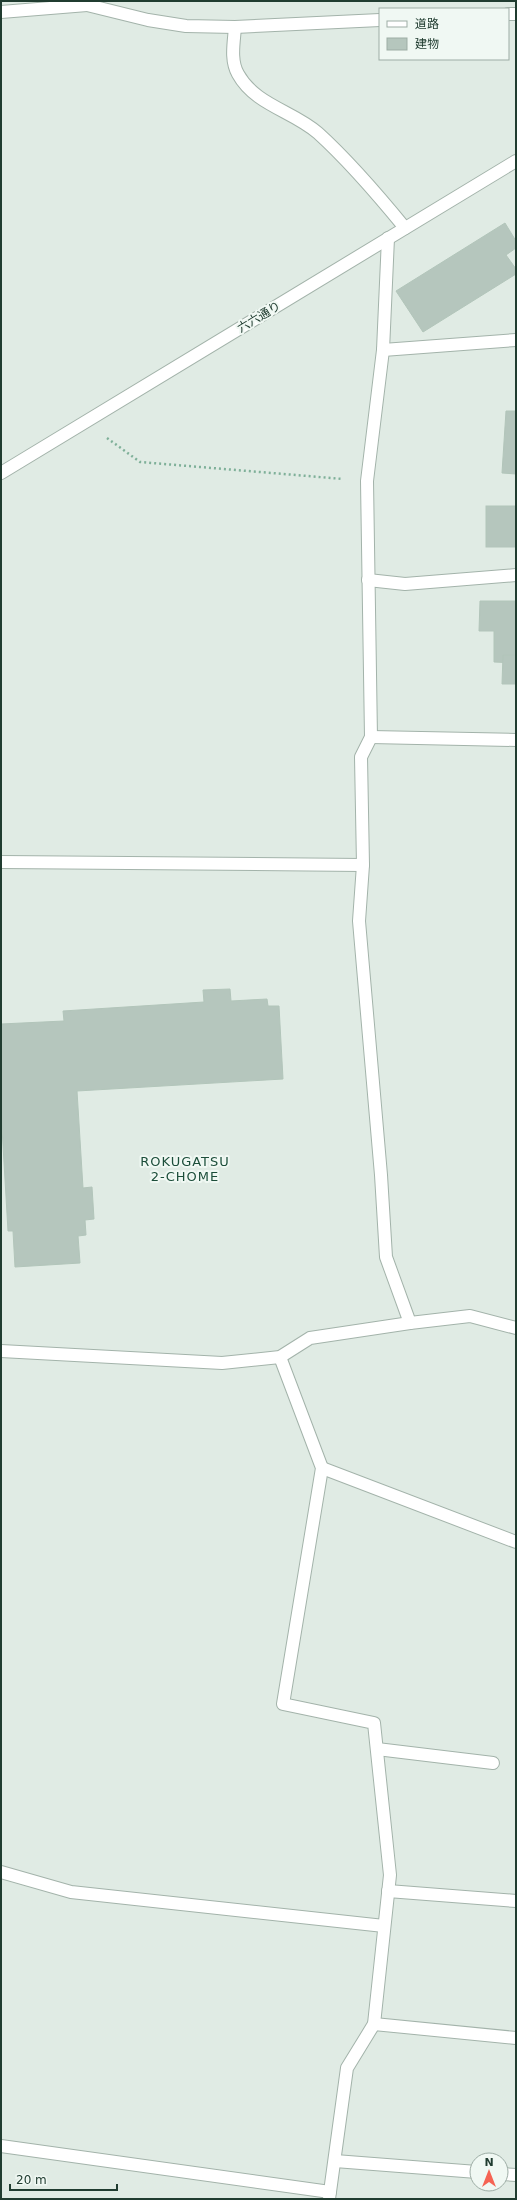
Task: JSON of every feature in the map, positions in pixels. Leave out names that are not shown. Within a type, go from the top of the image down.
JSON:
[{"type":"street","points":[[1,12],[88,3],[148,20],[186,26],[235,27],[379,20]]},
{"type":"street","points":[[235,27],[232,56],[237,74],[248,88],[261,99],[286,111],[317,132],[364,177],[405,228]]},
{"type":"street","name":"六六通り","points":[[1,473],[516,162]]},
{"type":"street","points":[[388,238],[383,350],[367,481],[371,737],[361,757],[363,865],[359,921],[381,1175],[386,1257],[410,1323]]},
{"type":"street","points":[[383,350],[516,340]]},
{"type":"street","points":[[368,580],[405,584],[516,575]]},
{"type":"street","points":[[371,737],[516,740]]},
{"type":"street","points":[[1,862],[363,865]]},
{"type":"street","points":[[1,1351],[222,1364],[280,1357],[310,1338],[410,1323],[470,1316],[516,1328]]},
{"type":"street","points":[[1,2146],[330,2196],[347,2068],[374,2024],[390,1875],[374,1723],[283,1704],[322,1468],[280,1357]]},
{"type":"street","points":[[322,1468],[516,1542]]},
{"type":"street","points":[[377,1749],[493,1763]]},
{"type":"street","points":[[1,1872],[71,1892],[384,1926]]},
{"type":"street","points":[[388,1891],[516,1901]]},
{"type":"street","points":[[374,2024],[516,2038]]},
{"type":"street","points":[[334,2161],[469,2171]]},
{"type":"path","points":[[85,422],[140,462],[367,481]]},
{"type":"building","points":[[505,223],[516,241],[516,248],[506,255],[516,269],[516,274],[423,332],[396,291]]},
{"type":"building","points":[[506,411],[516,411],[516,474],[502,473]]},
{"type":"building","points":[[486,506],[516,506],[516,547],[486,547]]},
{"type":"building","points":[[480,601],[516,601],[516,663],[494,662],[494,631],[479,631]]},
{"type":"building","points":[[503,655],[516,655],[515,684],[502,684]]},
{"type":"building","points":[[230,989],[231,1001],[267,999],[268,1006],[279,1006],[283,1079],[77,1091],[83,1188],[92,1187],[94,1219],[85,1220],[86,1235],[78,1236],[80,1263],[15,1267],[13,1231],[8,1231],[1,1111],[1,1024],[64,1021],[63,1011],[204,1002],[203,990]]},
{"type":"district","name":"ROKUGATSU 2-CHOME","points":[[185,1168]]}]
